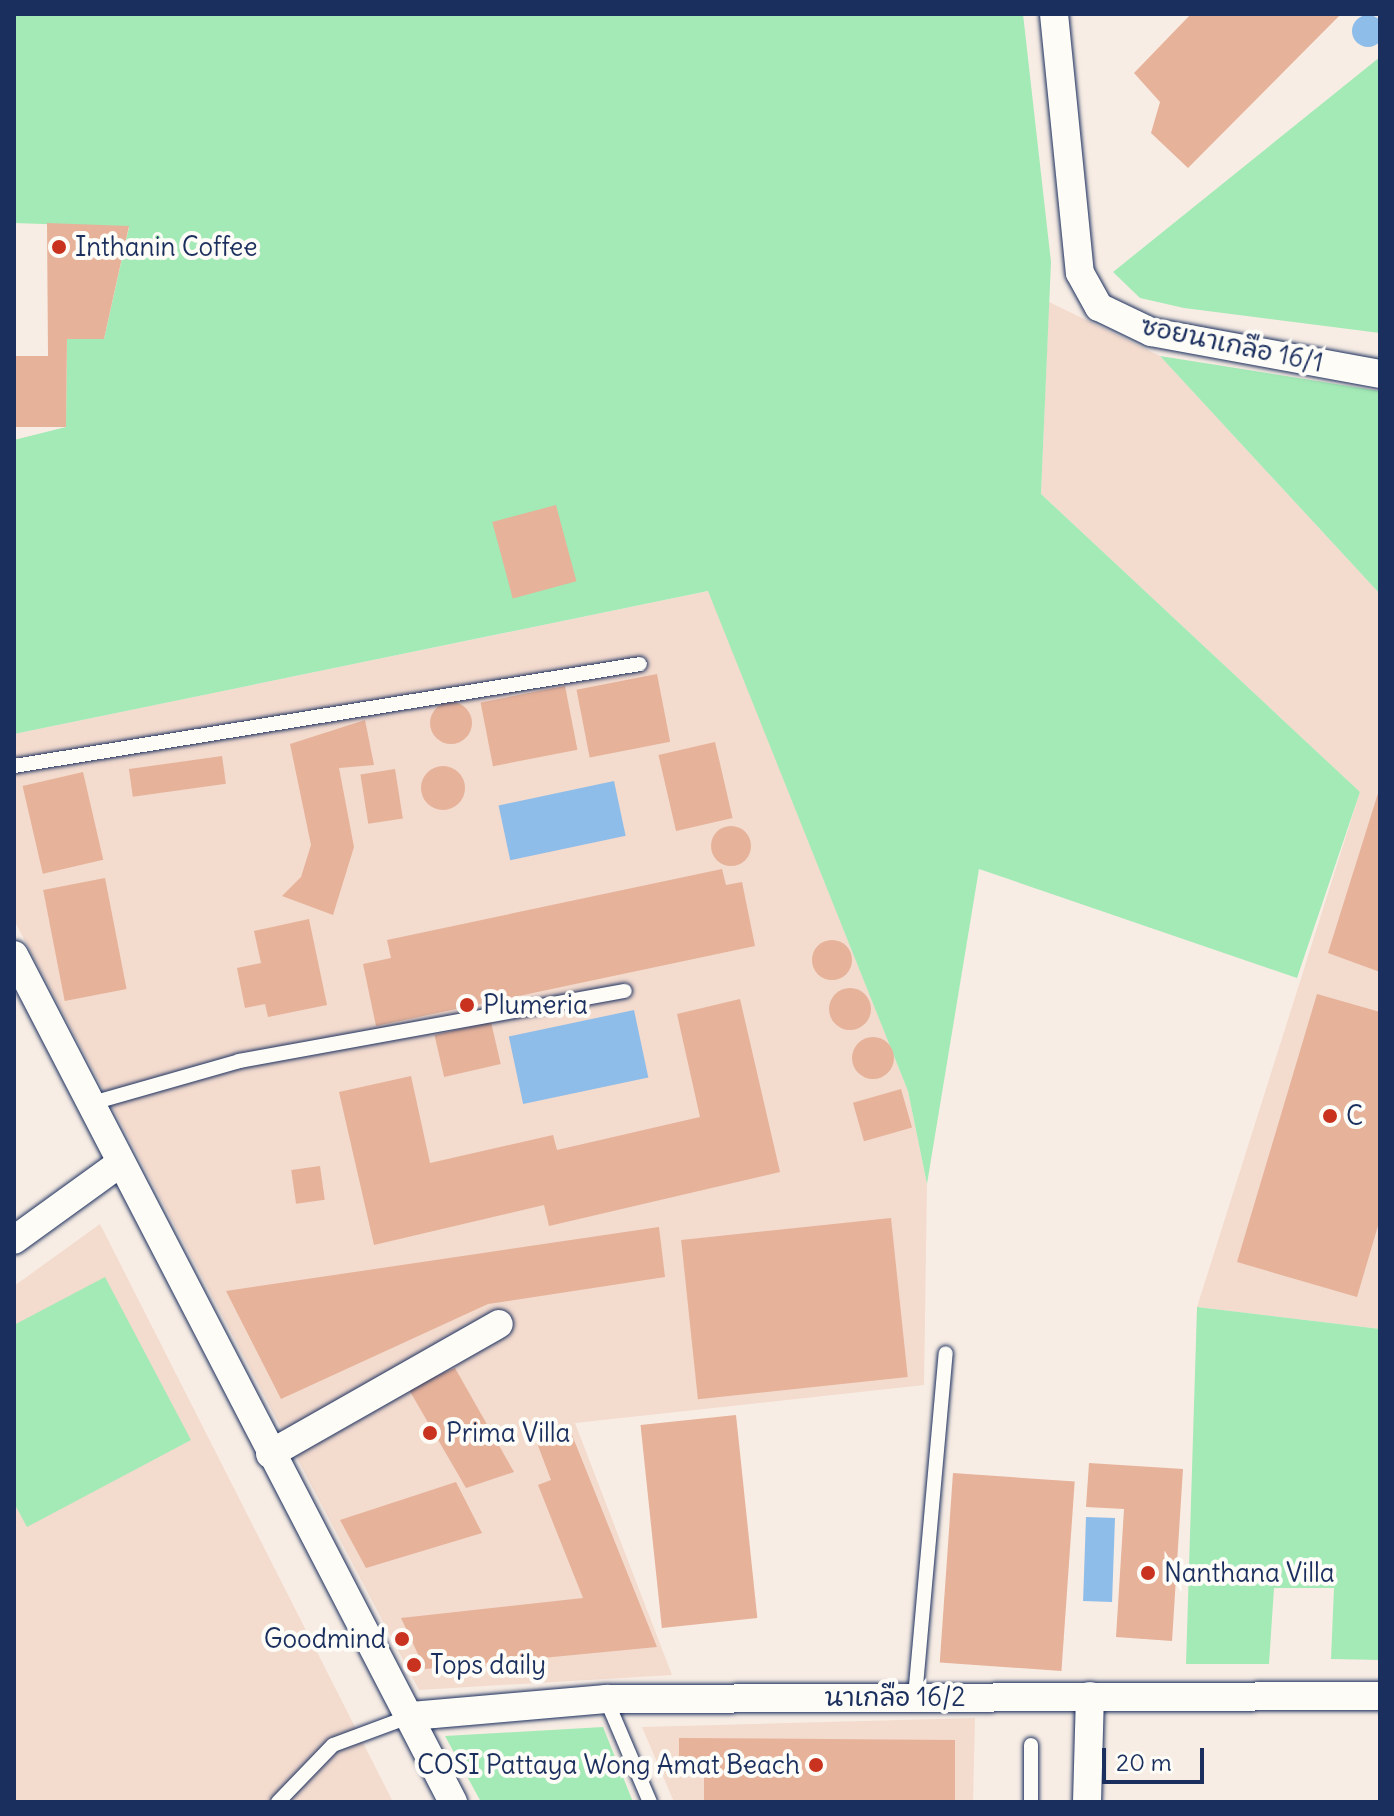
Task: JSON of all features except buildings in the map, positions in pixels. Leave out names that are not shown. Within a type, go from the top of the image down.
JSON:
[{"type":"street","name":"ซอยนาเกลือ 16/1","points":[[1054,14],[1080,273],[1099,307],[1151,332],[1380,374]]},
{"type":"street","points":[[14,955],[92,1103],[119,1164],[411,1716],[453,1802]]},
{"type":"street","points":[[14,1240],[119,1164]]},
{"type":"street","points":[[270,1454],[499,1324]]},
{"type":"street","points":[[1087,1802],[1090,1696]]},
{"type":"street","name":"นาเกลือ 16/2","points":[[411,1716],[606,1699],[1380,1696]]},
{"type":"lane","points":[[14,766],[640,664]]},
{"type":"lane","points":[[92,1103],[239,1061],[625,991]]},
{"type":"lane","points":[[915,1697],[946,1353]]},
{"type":"lane","points":[[606,1699],[650,1802]]},
{"type":"lane","points":[[278,1802],[333,1745],[411,1716]]},
{"type":"lane","points":[[1031,1745],[1031,1802]]},
{"type":"shaded area","points":[[1049,302],[1160,356],[1380,594],[1380,1329],[1197,1307],[1360,792],[1041,494]]},
{"type":"shaded area","name":"Plumeria","points":[[709,591],[908,1091],[927,1184],[924,1385],[575,1423],[672,1675],[419,1690],[14,920],[14,734]]},
{"type":"shaded area","points":[[100,1224],[393,1802],[14,1802],[14,1286]]},
{"type":"shaded area","name":"COSI Pattaya Wong Amat Beach","points":[[975,1718],[973,1802],[674,1802],[642,1727]]},
{"type":"green space","points":[[14,14],[1023,14],[1051,262],[1041,494],[1360,792],[1297,978],[979,869],[927,1184],[908,1091],[708,591],[14,734],[14,440],[66,427],[67,339],[104,339],[129,227],[14,223]]},
{"type":"green space","points":[[1380,57],[1380,333],[1184,308],[1140,298],[1113,272]]},
{"type":"green space","points":[[1160,356],[1380,391],[1380,594]]},
{"type":"green space","points":[[105,1277],[191,1440],[27,1527],[14,1503],[14,1325]]},
{"type":"green space","points":[[1197,1307],[1380,1329],[1380,1660],[1331,1659],[1334,1588],[1274,1588],[1269,1664],[1186,1664]]},
{"type":"green space","points":[[603,1727],[633,1802],[481,1802],[445,1736]]},
{"type":"water","points":[[1368,15],[1379,20],[1384,31],[1379,42],[1368,47],[1357,42],[1352,31],[1357,20]]},
{"type":"water","points":[[614,781],[626,836],[510,860],[499,806]]},
{"type":"water","points":[[634,1010],[648,1077],[523,1104],[509,1037]]},
{"type":"water","points":[[1086,1517],[1115,1518],[1112,1602],[1083,1601]]},
{"type":"place","name":"Inthanin Coffee","points":[[59,247]]},
{"type":"place","name":"Plumeria","points":[[467,1005]]},
{"type":"place","name":"C","points":[[1330,1116]]},
{"type":"place","name":"Prima Villa","points":[[430,1433]]},
{"type":"place","name":"Nanthana Villa","points":[[1148,1573]]},
{"type":"place","name":"Goodmind","points":[[402,1639]]},
{"type":"place","name":"Tops daily","points":[[414,1665]]},
{"type":"place","name":"COSI Pattaya Wong Amat Beach","points":[[816,1765]]}]
